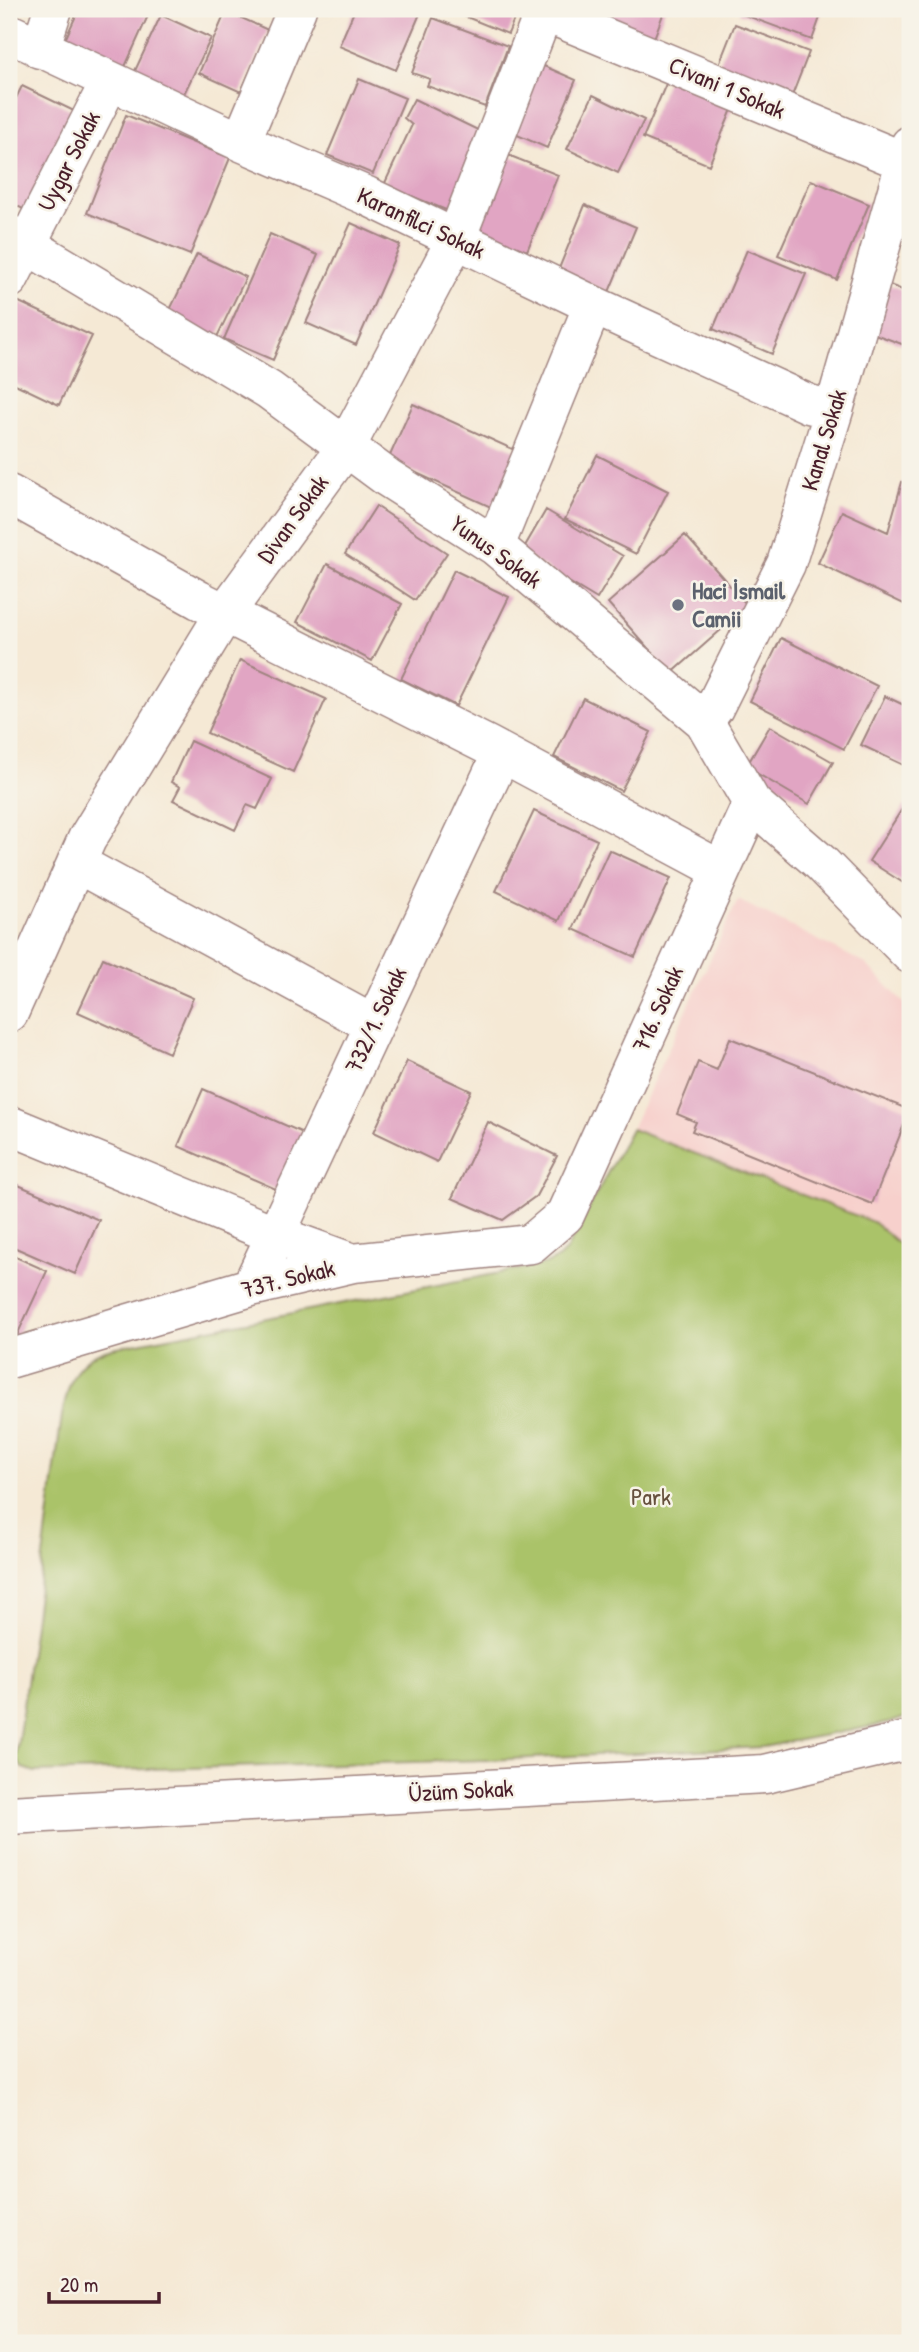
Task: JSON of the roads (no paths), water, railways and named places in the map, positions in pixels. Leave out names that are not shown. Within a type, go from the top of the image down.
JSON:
[{"type":"street","points":[[25,41],[53,9]]},
{"type":"street","points":[[241,142],[297,9]]},
{"type":"street","name":"Civani 1 Sokak","points":[[544,10],[909,157]]},
{"type":"street","name":"Divan Sokak","points":[[9,1013],[87,839],[225,613],[346,447],[456,239],[544,10]]},
{"type":"street","name":"Karanfilci Sokak","points":[[25,41],[241,142],[367,196],[593,305],[809,404],[834,410]]},
{"type":"street","name":"Uygar Sokak","points":[[15,253],[110,81]]},
{"type":"street","name":"Kanal Sokak","points":[[704,721],[714,708],[786,564],[909,157]]},
{"type":"street","name":"Yunus Sokak","points":[[15,253],[269,390],[388,478],[495,546],[704,721],[752,803],[906,938]]},
{"type":"street","points":[[495,546],[593,305]]},
{"type":"street","points":[[9,494],[225,613],[502,753],[721,870]]},
{"type":"street","name":"732/1. Sokak","points":[[251,1287],[502,753]]},
{"type":"street","name":"716. Sokak","points":[[565,1215],[752,803]]},
{"type":"street","points":[[76,863],[374,1025]]},
{"type":"street","points":[[9,1125],[276,1235],[353,1262]]},
{"type":"street","name":"737. Sokak","points":[[9,1359],[251,1287],[353,1262],[531,1244],[565,1215]]},
{"type":"street","name":"Üzüm Sokak","points":[[9,1815],[765,1774],[910,1740]]},
{"type":"place","name":"Haci İsmail Camii","points":[[678,605]]},
{"type":"park label","name":"Park","points":[[651,1497]]}]
